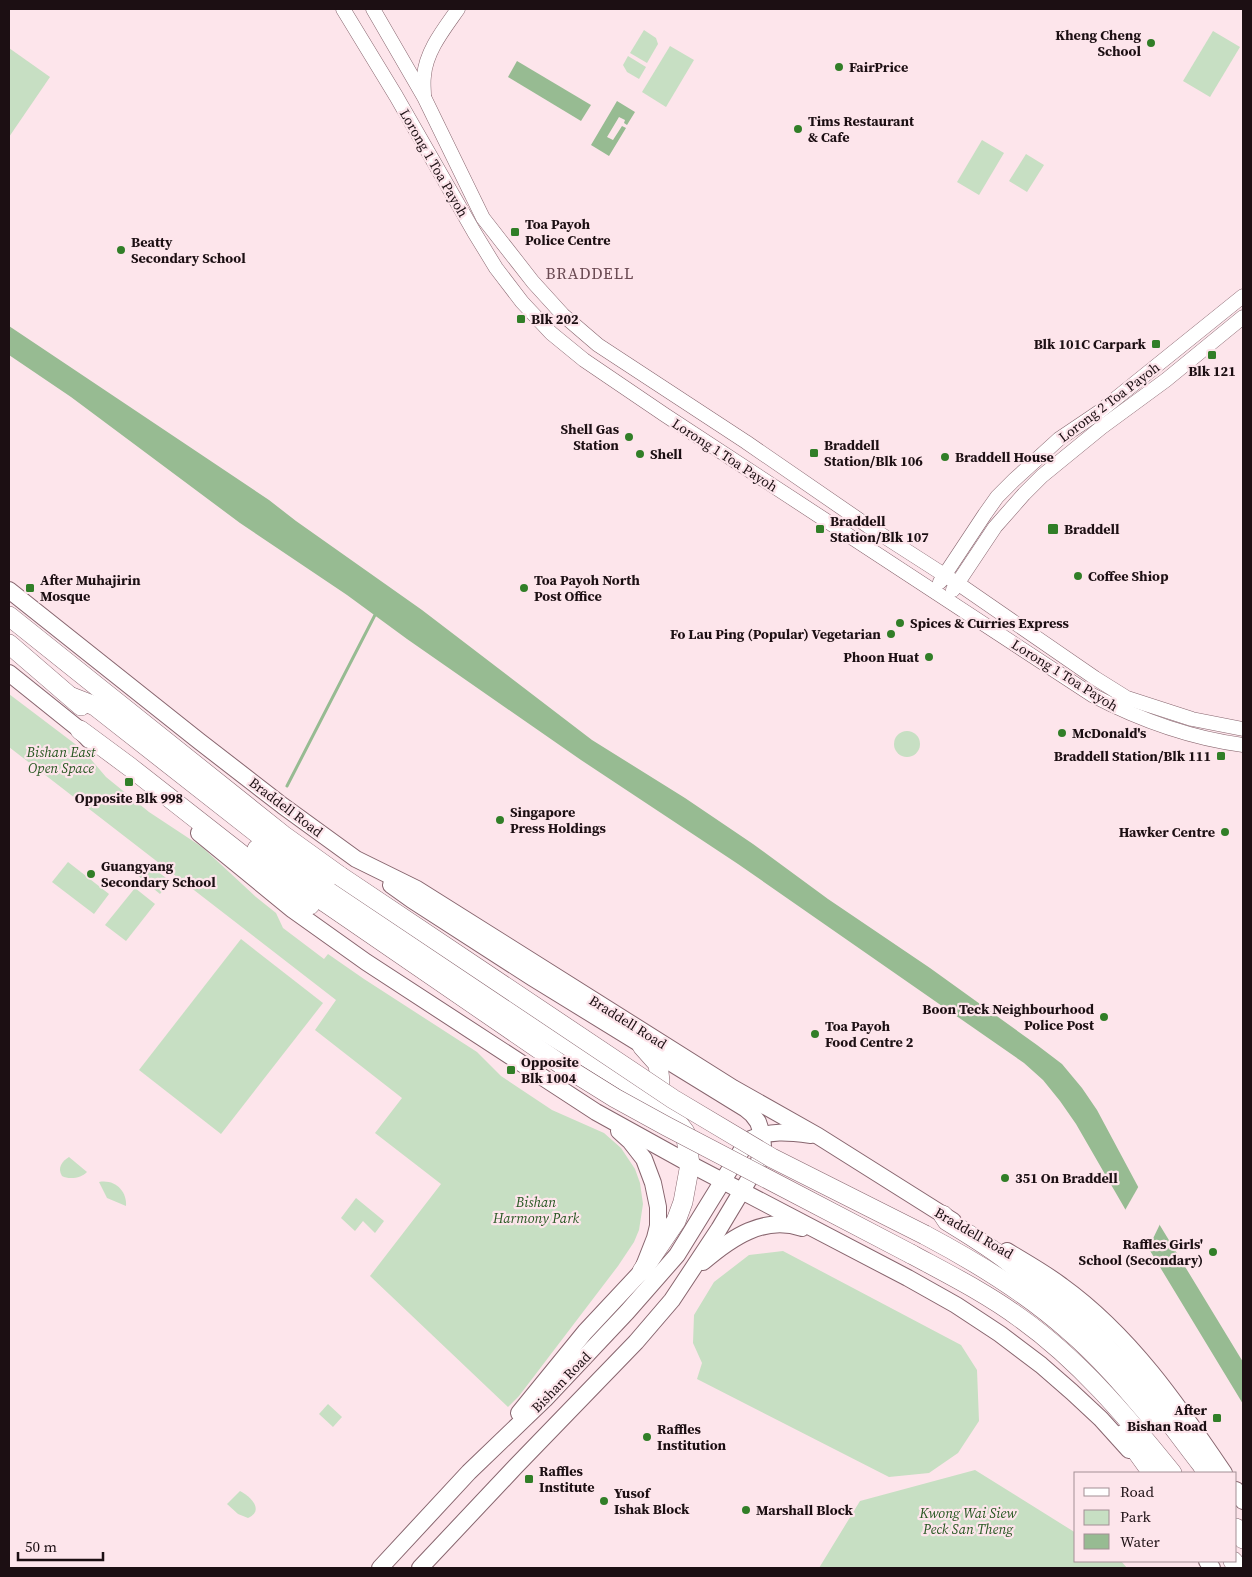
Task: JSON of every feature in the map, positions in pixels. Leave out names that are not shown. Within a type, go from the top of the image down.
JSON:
[{"type":"highway","name":"Braddell Road","points":[[9,616],[283,836],[673,1099],[772,1158],[971,1259],[1029,1298],[1067,1329],[1101,1361],[1167,1436],[1195,1472]]},
{"type":"highway","points":[[9,644],[72,697],[91,716],[266,857],[323,908],[442,994],[615,1098],[911,1254],[990,1298],[1020,1318],[1089,1376],[1171,1472]]},
{"type":"highway","points":[[72,697],[95,706],[276,848],[335,891],[514,1012],[645,1094],[672,1115],[685,1132],[690,1164],[683,1202],[676,1220],[642,1270]]},
{"type":"highway","points":[[80,730],[284,887],[323,908]]},
{"type":"highway","points":[[642,1046],[658,1064],[660,1081],[653,1090],[645,1094]]},
{"type":"highway","points":[[943,1215],[947,1220],[1009,1262],[1094,1334],[1159,1407],[1206,1472]]},
{"type":"highway","points":[[990,1298],[1049,1347],[1081,1381],[1112,1416],[1151,1472]]},
{"type":"main road","name":"Lorong 1 Toa Payoh","points":[[343,9],[496,268],[522,302],[552,333],[584,360],[1092,695],[1124,712],[1162,726],[1214,741],[1243,745]]},
{"type":"main road","name":"Lorong 1 Toa Payoh","points":[[373,9],[424,97],[483,218],[528,276],[563,315],[598,345],[1095,678],[1128,698],[1192,719],[1243,729]]},
{"type":"main road","points":[[424,97],[424,74],[431,51],[440,34],[458,9]]},
{"type":"main road","name":"Lorong 2 Toa Payoh","points":[[935,591],[989,508],[1014,480],[1060,439],[1099,412],[1243,296]]},
{"type":"main road","name":"Lorong 2 Toa Payoh","points":[[947,599],[996,526],[1042,476],[1102,426],[1166,380],[1243,317]]},
{"type":"main road","name":"Braddell Road","points":[[9,590],[283,806],[356,859],[417,889],[733,1088],[818,1136],[943,1215],[1009,1252],[1062,1286],[1110,1327],[1145,1364],[1223,1472]]},
{"type":"main road","points":[[9,673],[80,730],[108,757],[293,910],[366,962],[596,1112],[956,1305],[1000,1334],[1041,1365],[1101,1419],[1146,1472]]},
{"type":"main road","points":[[356,859],[412,900],[533,978],[746,1109],[758,1122],[762,1134],[788,1132],[818,1136]]},
{"type":"main road","points":[[469,1472],[585,1332],[642,1270],[655,1238],[658,1226],[658,1207],[653,1183],[644,1160],[630,1141],[596,1112]]},
{"type":"main road","name":"Bishan Road","points":[[380,1568],[469,1472],[545,1400],[677,1255],[748,1140],[762,1134],[763,1147],[758,1164],[672,1300],[636,1342],[420,1568]]},
{"type":"main road","points":[[672,1300],[699,1266],[722,1245],[754,1228],[768,1225],[792,1225],[839,1242]]},
{"type":"green space","points":[[644,30],[656,38],[658,44],[647,63],[630,53]]},
{"type":"green space","points":[[1213,31],[1240,47],[1210,97],[1183,81]]},
{"type":"green space","points":[[670,46],[694,60],[666,107],[642,92]]},
{"type":"green space","points":[[9,48],[50,77],[9,137]]},
{"type":"green space","points":[[628,56],[646,67],[639,79],[627,72],[623,65]]},
{"type":"green space","points":[[982,140],[1004,153],[979,195],[957,182]]},
{"type":"green space","points":[[1026,154],[1044,165],[1027,192],[1009,181]]},
{"type":"green space","name":"Bishan Harmony Park","points":[[9,694],[83,750],[106,777],[149,812],[202,847],[276,913],[283,928],[324,959],[328,954],[477,1052],[501,1076],[552,1110],[604,1133],[621,1148],[635,1169],[640,1183],[643,1204],[639,1230],[634,1242],[618,1266],[519,1396],[508,1407],[370,1276],[441,1184],[375,1133],[402,1098],[315,1030],[336,1000],[9,747]]},
{"type":"green space","points":[[907,731],[916,735],[920,744],[916,753],[907,757],[898,753],[894,744],[898,735]]},
{"type":"green space","points":[[68,862],[109,894],[94,914],[52,882]]},
{"type":"green space","points":[[145,862],[170,881],[160,894],[136,874]]},
{"type":"green space","points":[[135,888],[155,904],[126,941],[105,925]]},
{"type":"green space","points":[[241,939],[323,1003],[221,1134],[139,1070]]},
{"type":"green space","points":[[69,1157],[87,1172],[75,1178],[62,1176],[61,1165]]},
{"type":"green space","points":[[99,1182],[110,1182],[119,1187],[126,1201],[126,1206],[107,1198]]},
{"type":"green space","points":[[356,1198],[384,1221],[375,1233],[363,1221],[355,1231],[341,1218]]},
{"type":"green space","points":[[783,1251],[961,1345],[977,1370],[979,1421],[958,1453],[929,1473],[889,1477],[697,1379],[702,1363],[693,1343],[694,1315],[714,1282],[749,1255]]},
{"type":"green space","points":[[328,1404],[342,1417],[333,1427],[319,1414]]},
{"type":"green space","name":"Kwong Wai Siew Peck San Theng","points":[[975,1470],[1074,1532],[1074,1562],[1122,1562],[1127,1568],[819,1568],[860,1501]]},
{"type":"green space","points":[[240,1491],[248,1496],[256,1507],[253,1515],[248,1518],[238,1514],[227,1504]]},
{"type":"water","points":[[517,61],[591,105],[581,121],[508,77]]},
{"type":"water","points":[[617,101],[635,112],[627,125],[624,123],[625,120],[619,117],[607,137],[613,140],[622,126],[626,128],[609,156],[591,145]]},
{"type":"water","points":[[9,326],[269,500],[422,610],[592,740],[685,798],[753,844],[828,899],[930,968],[1062,1064],[1097,1110],[1150,1209],[1243,1362],[1243,1404],[1132,1221],[1076,1124],[1043,1080],[1024,1063],[738,864],[581,760],[347,595],[240,523],[71,397],[9,355]]},
{"type":"pier","points":[[1140,1184],[1161,1222],[1147,1251],[1124,1212]]},
{"type":"waterway","points":[[287,786],[376,613]]},
{"type":"place","name":"Kheng Cheng School","points":[[1151,43]]},
{"type":"place","name":"FairPrice","points":[[839,67]]},
{"type":"place","name":"Tims Restaurant & Cafe","points":[[798,129]]},
{"type":"place","name":"Toa Payoh Police Centre","points":[[515,232]]},
{"type":"place","name":"Beatty Secondary School","points":[[121,250]]},
{"type":"place","name":"Blk 202","points":[[521,319]]},
{"type":"place","name":"Blk 101C Carpark","points":[[1156,344]]},
{"type":"place","name":"Blk 121","points":[[1212,355]]},
{"type":"place","name":"Shell Gas Station","points":[[629,437]]},
{"type":"place","name":"Braddell Station/Blk 106","points":[[814,453]]},
{"type":"place","name":"Shell","points":[[640,454]]},
{"type":"place","name":"Braddell House","points":[[945,457]]},
{"type":"place","name":"Braddell Station/Blk 107","points":[[820,529]]},
{"type":"place","name":"Braddell","points":[[1053,529]]},
{"type":"place","name":"Coffee Shiop","points":[[1078,576]]},
{"type":"place","name":"After Muhajirin Mosque","points":[[30,588]]},
{"type":"place","name":"Toa Payoh North Post Office","points":[[524,588]]},
{"type":"place","name":"Spices & Curries Express","points":[[900,623]]},
{"type":"place","name":"Fo Lau Ping (Popular) Vegetarian","points":[[891,634]]},
{"type":"place","name":"Phoon Huat","points":[[929,657]]},
{"type":"place","name":"McDonald's","points":[[1062,733]]},
{"type":"place","name":"Braddell Station/Blk 111","points":[[1221,756]]},
{"type":"place","name":"Opposite Blk 998","points":[[129,782]]},
{"type":"place","name":"Singapore Press Holdings","points":[[500,820]]},
{"type":"place","name":"Hawker Centre","points":[[1225,832]]},
{"type":"place","name":"Guangyang Secondary School","points":[[91,874]]},
{"type":"place","name":"Boon Teck Neighbourhood Police Post","points":[[1104,1017]]},
{"type":"place","name":"Toa Payoh Food Centre 2","points":[[815,1034]]},
{"type":"place","name":"Opposite Blk 1004","points":[[511,1070]]},
{"type":"place","name":"351 On Braddell","points":[[1005,1178]]},
{"type":"place","name":"Raffles Girls' School (Secondary)","points":[[1213,1252]]},
{"type":"place","name":"After Bishan Road","points":[[1217,1418]]},
{"type":"place","name":"Raffles Institution","points":[[647,1437]]},
{"type":"place","name":"Raffles Institute","points":[[529,1479]]},
{"type":"place","name":"Yusof Ishak Block","points":[[604,1501]]},
{"type":"place","name":"Marshall Block","points":[[746,1510]]},
{"type":"district","name":"BRADDELL","points":[[590,273]]},
{"type":"park label","name":"Bishan East Open Space","points":[[61,760]]}]
